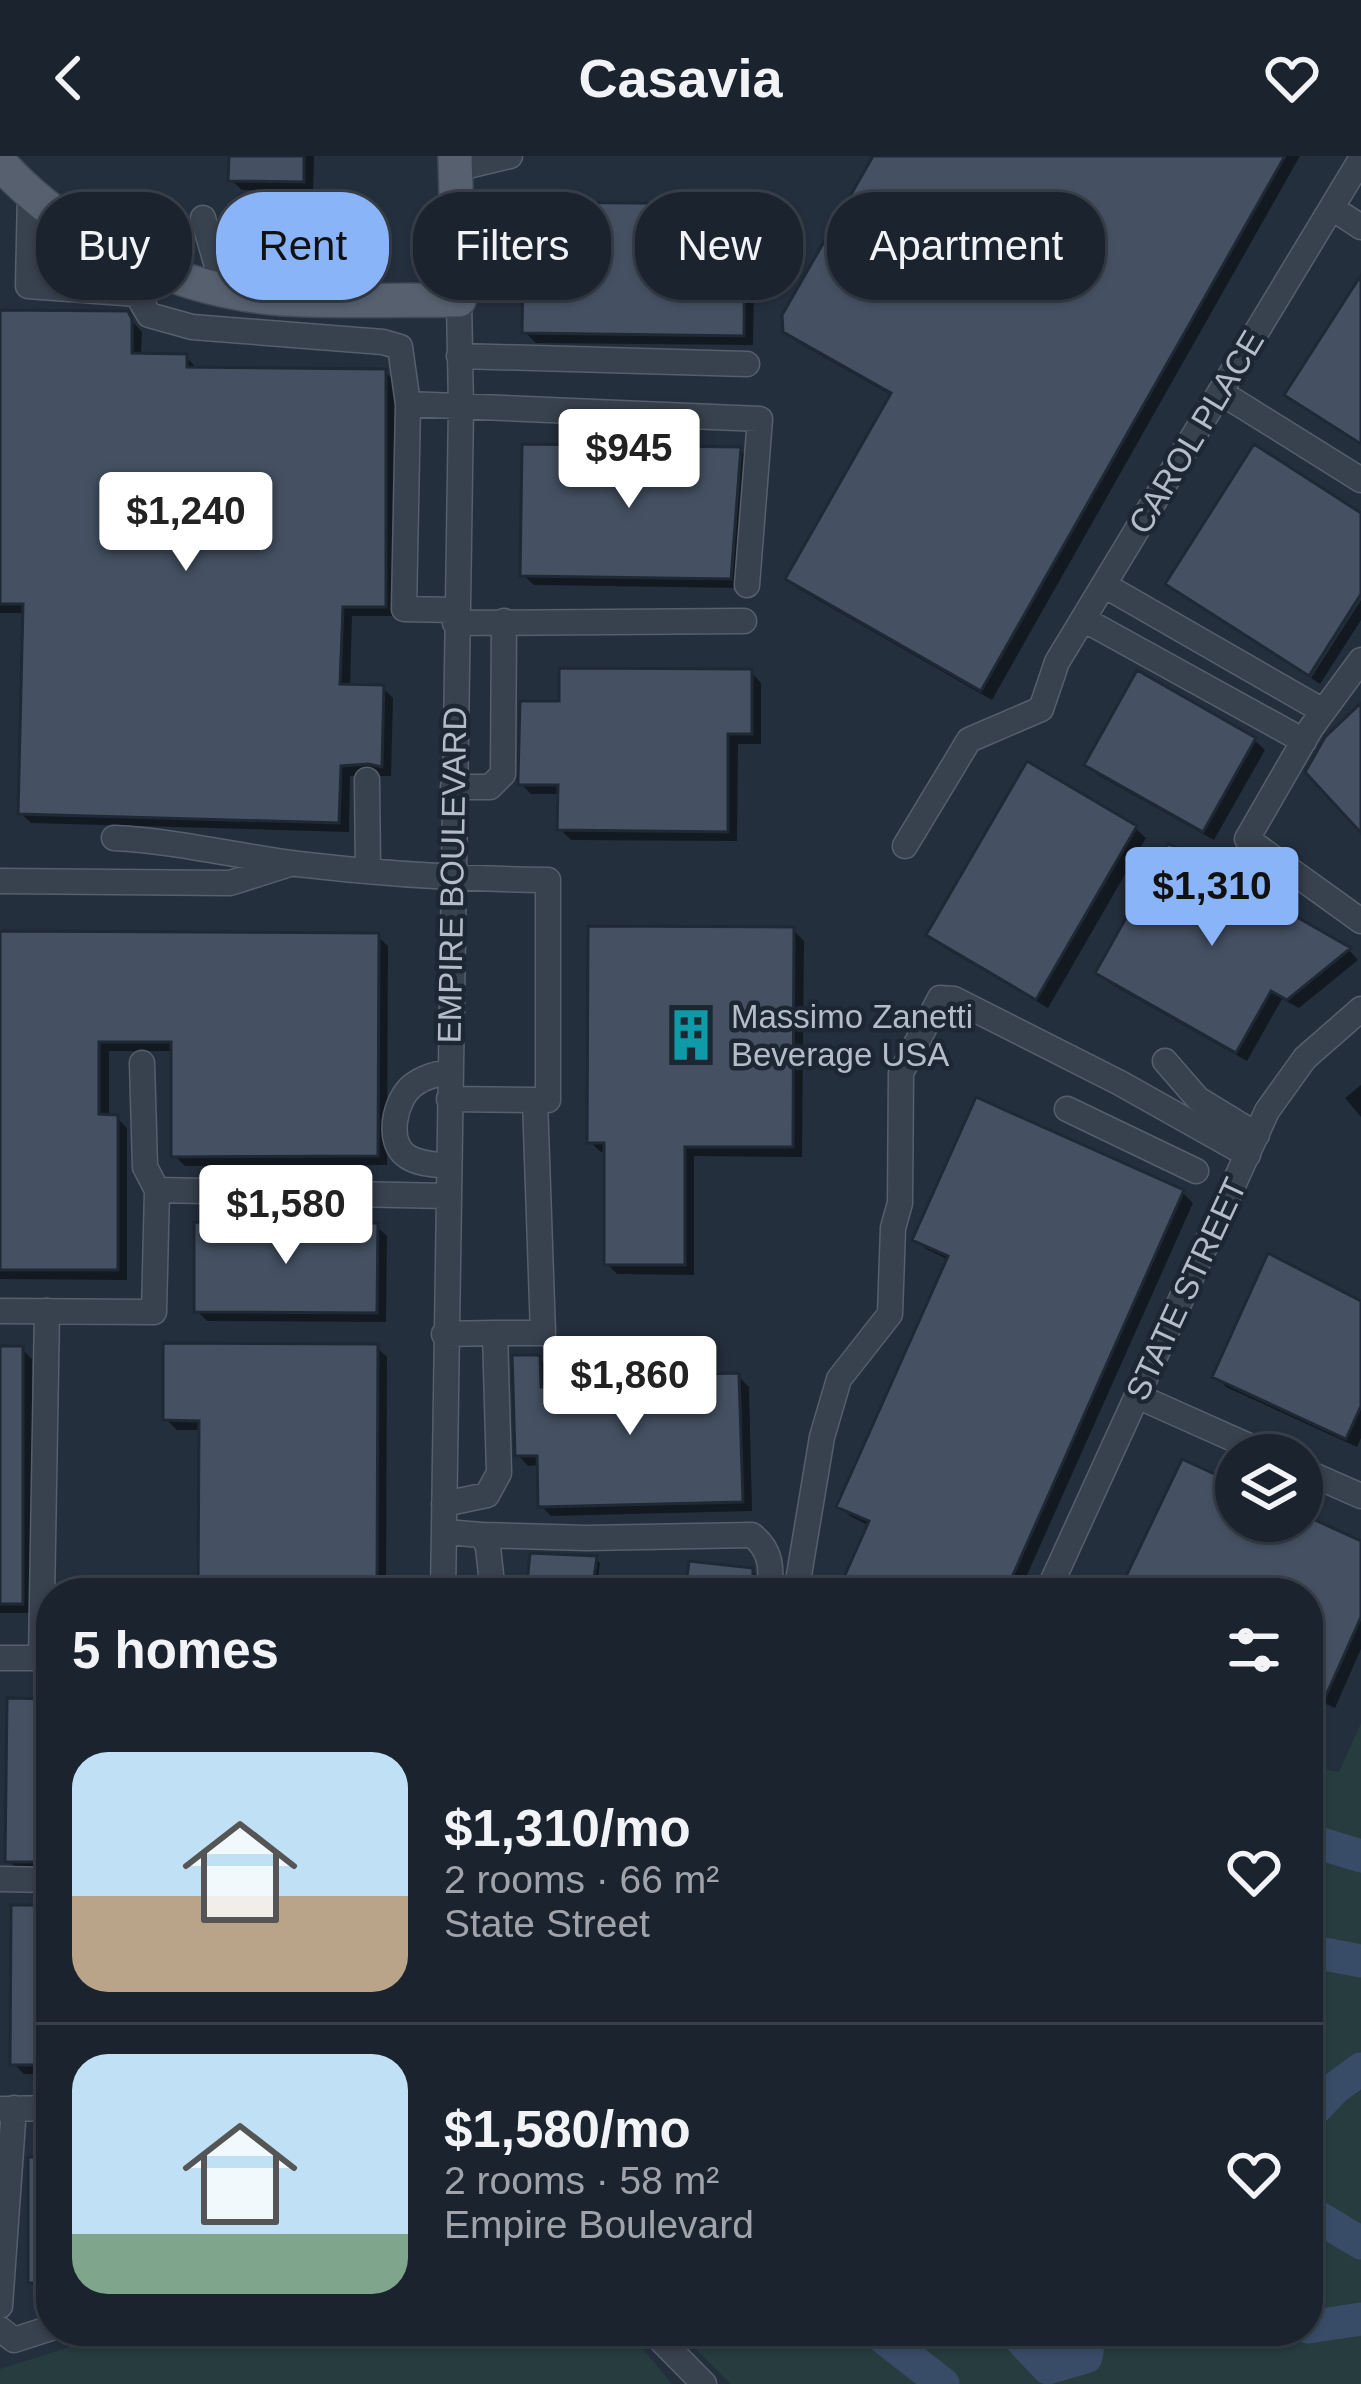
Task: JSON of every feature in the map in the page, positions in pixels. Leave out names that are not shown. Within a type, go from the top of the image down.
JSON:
[{"type":"main road","name":"EMPIRE BOULEVARD","points":[[455,162],[456,192]]},
{"type":"main road","points":[[0,163],[36,198]]},
{"type":"street","points":[[455,162],[510,156]]},
{"type":"street","name":"CAROL PLACE","points":[[905,846],[969,740],[1041,710],[1058,662],[1361,159]]},
{"type":"street","points":[[30,193],[28,286],[143,304],[192,327],[400,347],[408,404],[404,609],[504,621],[744,621]]},
{"type":"street","points":[[1331,208],[1361,227]]},
{"type":"street","points":[[203,218],[216,263]]},
{"type":"street","points":[[143,304],[146,300]]},
{"type":"street","name":"EMPIRE BOULEVARD","points":[[443,1578],[459,300]]},
{"type":"street","points":[[459,356],[747,364]]},
{"type":"street","points":[[1220,392],[1361,480]]},
{"type":"street","points":[[408,404],[760,419],[747,586]]},
{"type":"street","points":[[1104,585],[1323,711]]},
{"type":"street","points":[[1141,651],[1159,616]]},
{"type":"street","points":[[1083,619],[1304,741]]},
{"type":"street","points":[[453,788],[490,787],[502,774],[504,621]]},
{"type":"street","points":[[1361,660],[1323,711],[1247,839],[1361,921]]},
{"type":"street","points":[[367,780],[368,871]]},
{"type":"street","points":[[114,838],[172,841],[293,863],[452,880],[548,880],[548,1100],[449,1099]]},
{"type":"street","points":[[0,881],[230,883],[293,863]]},
{"type":"street","points":[[798,1578],[822,1437],[839,1379],[890,1314],[893,1228],[900,1203],[901,1073],[940,998],[954,999],[1176,1114],[1252,1145]]},
{"type":"street","name":"STATE STREET","points":[[1055,1578],[1283,1085],[1305,1058],[1361,1010]]},
{"type":"street","points":[[1166,1060],[1198,1100],[1252,1145]]},
{"type":"street","points":[[0,1311],[154,1312],[157,1190],[145,1167],[142,1064]]},
{"type":"street","points":[[447,1166],[411,1159],[401,1153],[395,1136],[400,1103],[409,1088],[449,1071]]},
{"type":"street","points":[[444,1334],[543,1333],[535,1100]]},
{"type":"street","points":[[1067,1109],[1196,1171]]},
{"type":"street","points":[[1160,1153],[1176,1114]]},
{"type":"street","points":[[157,1190],[447,1196]]},
{"type":"street","points":[[46,1578],[47,1311]]},
{"type":"street","points":[[444,1504],[487,1495],[499,1473],[496,1333]]},
{"type":"street","points":[[1137,1396],[1222,1434]]},
{"type":"street","points":[[1323,1479],[1361,1496]]},
{"type":"street","points":[[445,1532],[587,1538],[752,1534],[771,1562],[770,1578]]},
{"type":"street","points":[[482,1535],[493,1578]]},
{"type":"street","points":[[0,1658],[36,1658]]},
{"type":"street","points":[[0,1879],[36,1880]]},
{"type":"street","points":[[0,2306],[7,2109]]},
{"type":"street","points":[[0,2329],[14,2339],[36,2332]]},
{"type":"street","points":[[667,2346],[704,2384]]},
{"type":"green space","points":[[1361,1723],[1361,2384],[731,2384],[693,2346],[1323,2346],[1323,1769],[1339,1772]]},
{"type":"green space","points":[[73,2346],[640,2346],[672,2384],[0,2384],[0,2369]]},
{"type":"building","points":[[229,156],[304,156],[304,182],[228,181]]},
{"type":"building","points":[[873,156],[1285,156],[981,691],[785,579],[891,393],[783,332],[782,315],[791,300],[803,300],[803,278],[827,236],[827,300],[1105,300],[1105,192],[852,192]]},
{"type":"building","points":[[611,203],[635,203],[635,300],[744,300],[744,336],[522,333],[523,300],[611,300]]},
{"type":"building","points":[[1361,275],[1361,444],[1284,395]]},
{"type":"building","points":[[0,310],[128,311],[132,353],[187,354],[187,367],[386,369],[386,607],[343,607],[340,684],[384,685],[382,767],[341,766],[339,823],[18,814],[23,604],[0,604]]},
{"type":"building","points":[[522,444],[741,447],[731,579],[520,576]]},
{"type":"building","points":[[1254,444],[1361,513],[1361,594],[1309,676],[1165,584]]},
{"type":"building","points":[[559,668],[752,669],[752,734],[728,734],[728,832],[557,830],[558,785],[518,785],[518,779],[520,701],[559,701]]},
{"type":"building","points":[[1137,670],[1256,738],[1203,832],[1084,765]]},
{"type":"building","points":[[1361,703],[1361,833],[1305,772],[1325,737]]},
{"type":"building","points":[[1027,761],[1137,826],[1036,1000],[926,935]]},
{"type":"building","points":[[1168,843],[1351,948],[1287,1000],[1271,991],[1236,1053],[1095,973]]},
{"type":"building","name":"Massimo Zanetti Beverage USA","points":[[588,926],[794,927],[793,1147],[685,1147],[685,1265],[604,1265],[604,1143],[587,1143]]},
{"type":"building","points":[[0,931],[379,933],[378,1156],[171,1157],[171,1042],[99,1042],[99,1114],[118,1115],[118,1270],[0,1270]]},
{"type":"building","points":[[976,1097],[1184,1190],[1012,1578],[844,1578],[869,1521],[836,1507],[948,1256],[912,1240]]},
{"type":"building","points":[[194,1222],[378,1223],[377,1313],[194,1312]]},
{"type":"building","points":[[1268,1253],[1361,1301],[1361,1406],[1346,1439],[1212,1377]]},
{"type":"building","points":[[163,1343],[378,1344],[377,1578],[198,1578],[199,1421],[163,1420]]},
{"type":"building","points":[[0,1346],[23,1346],[23,1604],[0,1604]]},
{"type":"building","points":[[512,1355],[540,1355],[541,1387],[571,1386],[571,1377],[739,1373],[743,1502],[538,1507],[537,1456],[515,1456]]},
{"type":"building","points":[[1182,1459],[1215,1474],[1215,1542],[1323,1542],[1323,1524],[1361,1541],[1361,1617],[1324,1700],[1323,1578],[1125,1578]]},
{"type":"building","points":[[530,1553],[597,1556],[594,1578],[528,1578]]},
{"type":"building","points":[[689,1561],[753,1568],[753,1578],[687,1578]]},
{"type":"building","points":[[7,1698],[36,1699],[36,1862],[5,1862]]},
{"type":"building","points":[[11,1905],[36,1905],[36,2065],[10,2065]]},
{"type":"building","points":[[28,2157],[36,2157],[36,2283],[28,2283]]},
{"type":"waterway","points":[[1323,1844],[1361,1856]]},
{"type":"waterway","points":[[1323,1954],[1361,1961]]},
{"type":"waterway","points":[[1323,2100],[1361,2069]]},
{"type":"waterway","points":[[1323,2220],[1361,2243]]},
{"type":"waterway","points":[[1323,2325],[1361,2319]]},
{"type":"waterway","points":[[894,2346],[943,2384]]},
{"type":"waterway","points":[[1027,2346],[1048,2368],[1086,2357],[1088,2346]]},
{"type":"place","name":"Massimo Zanetti Beverage USA","points":[[691,1035]]}]
